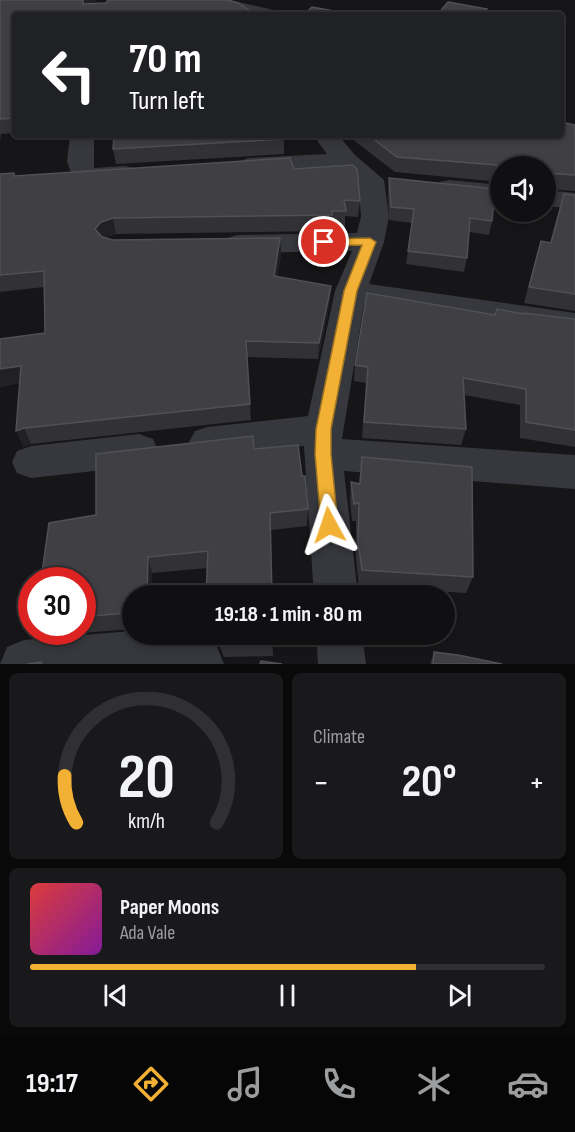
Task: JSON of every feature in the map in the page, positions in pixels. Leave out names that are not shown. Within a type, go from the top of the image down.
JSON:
[{"type":"street","points":[[205,0],[258,12]]},
{"type":"street","points":[[82,138],[80,162],[82,171],[93,176],[150,172]]},
{"type":"street","points":[[231,167],[359,164],[375,216],[370,242],[351,291],[323,441],[335,585]]},
{"type":"street","points":[[430,186],[490,192]]},
{"type":"street","points":[[556,199],[575,201]]},
{"type":"street","points":[[208,244],[370,242]]},
{"type":"street","points":[[351,291],[575,324]]},
{"type":"street","points":[[30,462],[323,441],[575,472]]},
{"type":"street","points":[[340,645],[342,664]]},
{"type":"street","points":[[24,664],[157,652],[188,652],[200,664]]},
{"type":"building","points":[[0,0],[83,0],[83,4],[106,3],[108,0],[228,0],[238,3],[252,12],[12,12],[12,118],[0,119]]},
{"type":"building","points":[[448,2],[487,9],[485,12],[440,12]]},
{"type":"building","points":[[312,7],[340,12],[306,12]]},
{"type":"building","points":[[564,123],[575,125],[575,175],[556,174],[556,156],[490,156],[490,165],[397,157],[372,138],[564,138]]},
{"type":"building","points":[[114,138],[284,139],[113,149]]},
{"type":"building","points":[[290,158],[294,169],[352,165],[357,169],[360,201],[344,200],[346,211],[332,211],[332,215],[113,218],[101,222],[95,229],[102,237],[113,240],[280,238],[274,276],[331,286],[319,343],[246,341],[250,404],[24,428],[16,431],[21,366],[0,369],[0,339],[45,333],[44,271],[0,275],[0,174],[14,173],[14,176]]},
{"type":"building","points":[[389,178],[490,188],[490,221],[470,218],[467,258],[408,251],[414,209],[391,207]]},
{"type":"building","points":[[564,194],[575,195],[575,294],[529,287],[541,241],[551,243]]},
{"type":"building","points":[[367,293],[495,315],[497,309],[575,319],[575,430],[526,422],[526,389],[463,378],[466,429],[364,422],[368,367],[355,365]]},
{"type":"building","points":[[253,436],[254,449],[298,445],[302,476],[305,476],[308,509],[270,513],[272,585],[206,585],[208,551],[148,557],[147,585],[122,585],[122,613],[96,616],[96,567],[43,567],[49,523],[96,515],[96,454]]},
{"type":"building","points":[[362,457],[472,467],[473,577],[362,570],[358,541],[359,503],[354,504],[351,482],[360,484]]},
{"type":"building","points":[[434,652],[458,655],[502,664],[433,664]]},
{"type":"building","points":[[261,661],[282,664],[260,664]]},
{"type":"route","points":[[324,242],[370,242],[351,291],[324,429],[323,454],[329,525]]}]
